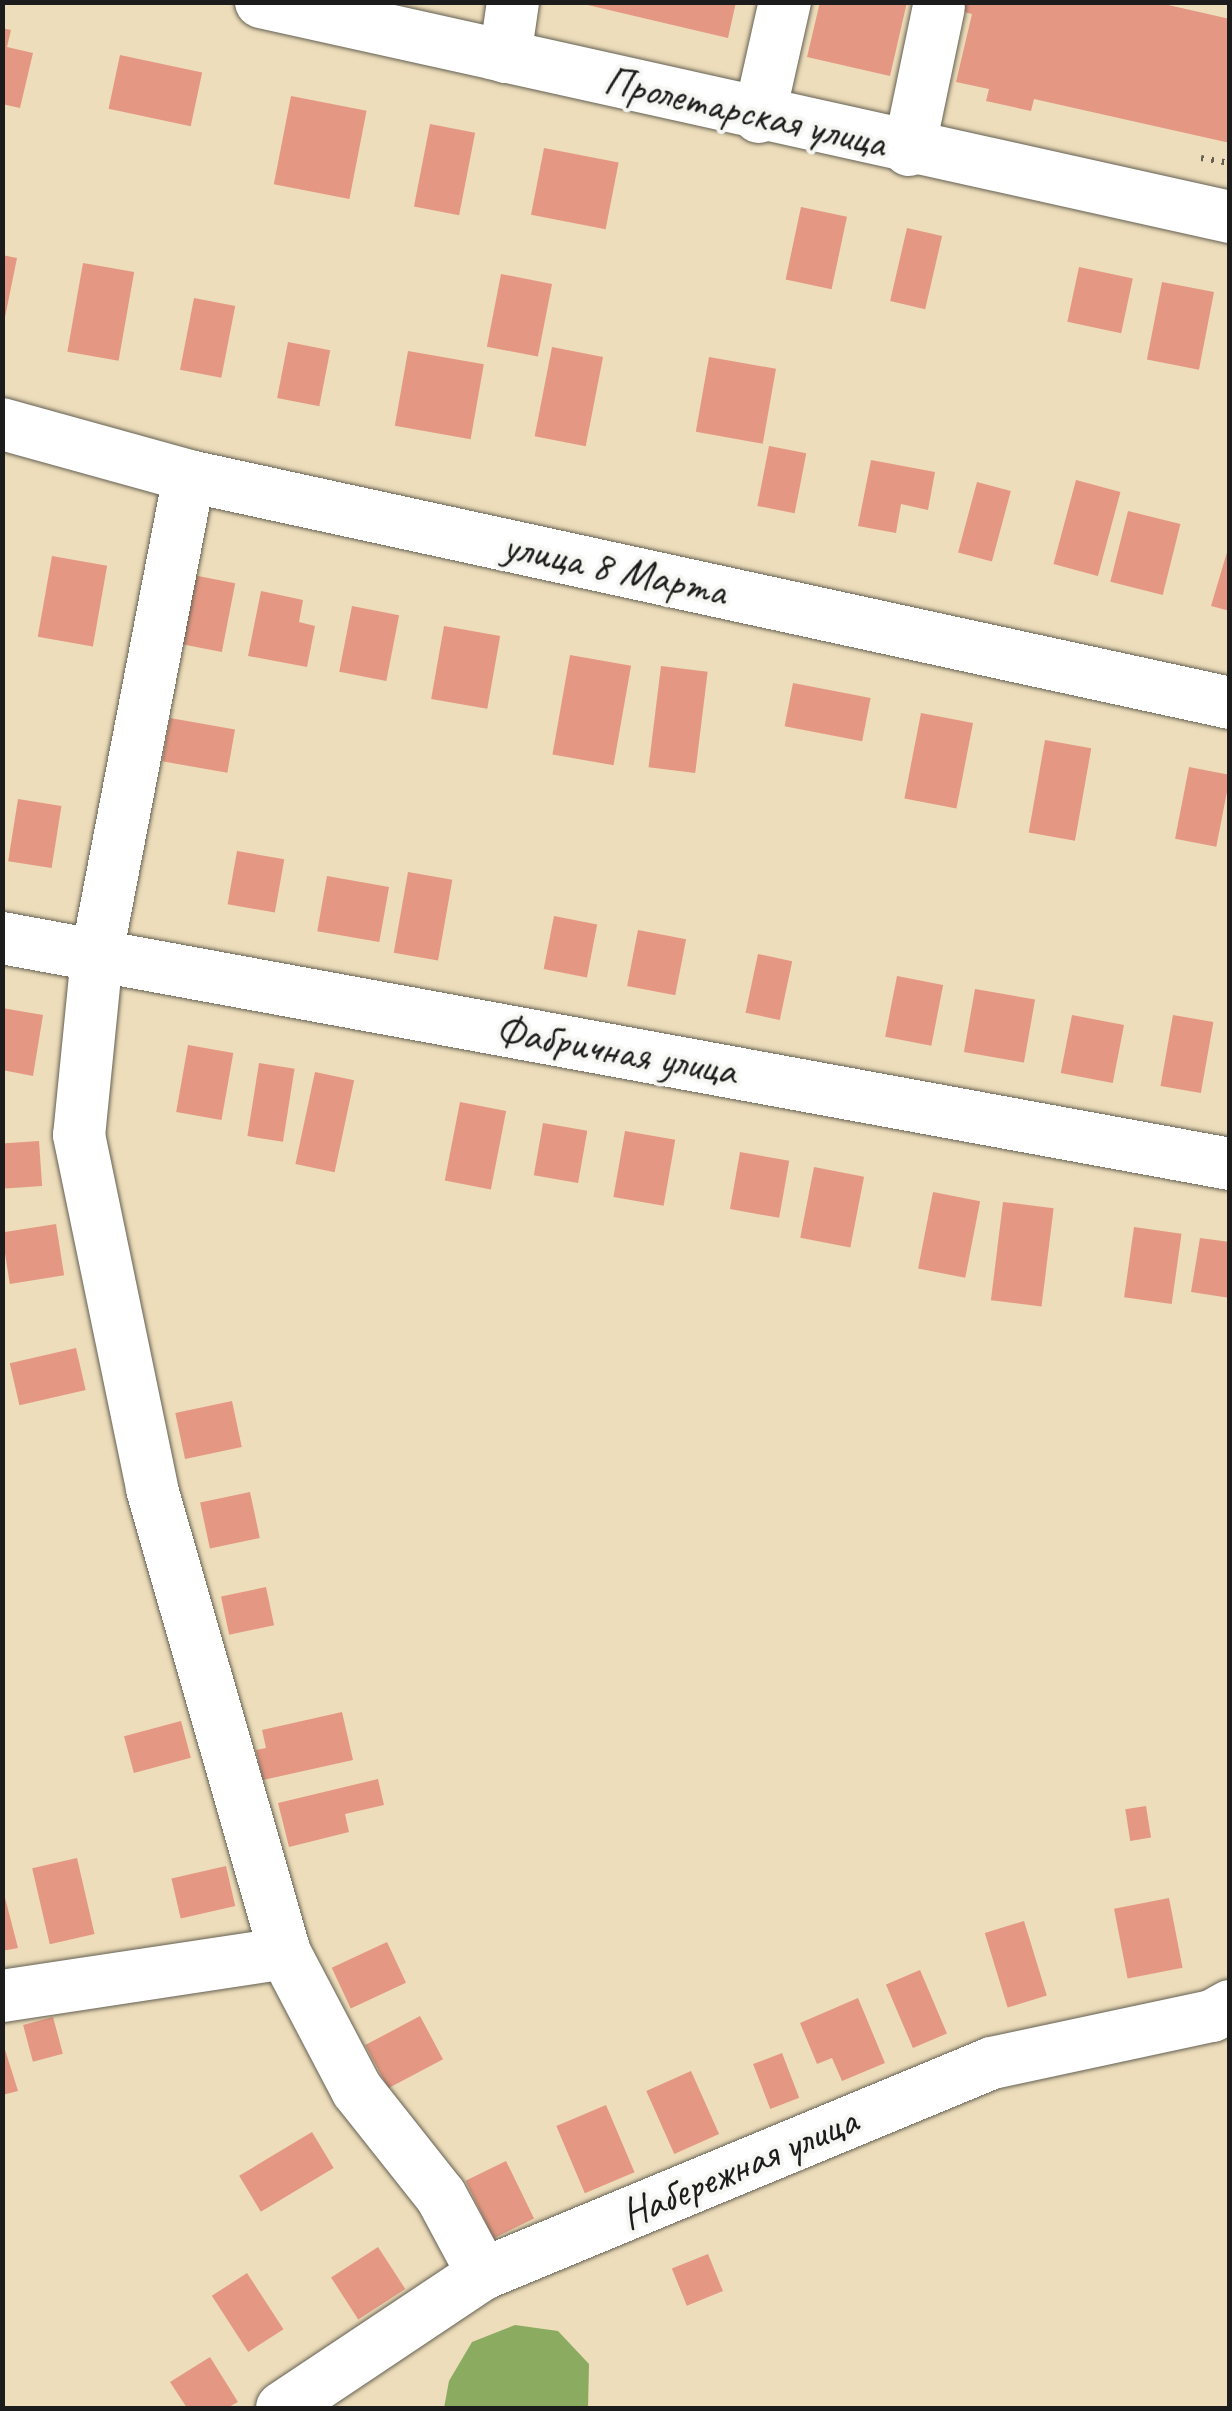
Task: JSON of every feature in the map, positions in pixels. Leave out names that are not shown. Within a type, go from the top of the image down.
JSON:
[{"type":"street","name":"Пролетарская улица","points":[[261,2],[758,117],[1230,217]]},
{"type":"street","points":[[505,57],[513,2]]},
{"type":"street","points":[[758,117],[785,2]]},
{"type":"street","points":[[909,150],[939,7]]},
{"type":"street","name":"улица 8 Марта","points":[[2,424],[189,476],[1230,703]]},
{"type":"street","points":[[189,476],[97,956],[79,1135],[152,1489],[284,1953],[358,2090],[441,2196],[482,2274]]},
{"type":"street","name":"Фабричная улица","points":[[2,938],[1230,1164]]},
{"type":"street","points":[[2,1996],[284,1953]]},
{"type":"street","name":"Набережная улица","points":[[282,2408],[482,2274],[992,2063],[1230,2006]]},
{"type":"green space","points":[[515,2325],[558,2331],[589,2364],[588,2408],[444,2408],[449,2381],[472,2342]]},
{"type":"building","points":[[575,2],[736,2],[728,38]]},
{"type":"building","points":[[820,2],[907,2],[890,76],[807,57]]},
{"type":"building","points":[[926,2],[1155,2],[1230,19],[1230,143],[1034,99],[1031,111],[986,101],[989,89],[956,82],[972,14]]},
{"type":"building","points":[[2,28],[11,30],[7,47],[33,53],[20,108],[2,104]]},
{"type":"building","points":[[120,55],[202,72],[191,126],[109,109]]},
{"type":"building","points":[[291,96],[367,111],[349,199],[274,184]]},
{"type":"building","points":[[430,124],[475,133],[459,215],[414,206]]},
{"type":"building","points":[[544,148],[619,163],[606,229],[531,215]]},
{"type":"building","points":[[801,207],[847,217],[832,289],[786,279]]},
{"type":"building","points":[[907,228],[942,236],[925,309],[890,301]]},
{"type":"building","points":[[2,255],[17,258],[4,322],[2,322]]},
{"type":"building","points":[[83,263],[134,272],[119,361],[67,352]]},
{"type":"building","points":[[1079,267],[1133,278],[1121,333],[1067,322]]},
{"type":"building","points":[[501,274],[552,284],[538,357],[487,347]]},
{"type":"building","points":[[1162,282],[1214,292],[1199,370],[1147,360]]},
{"type":"building","points":[[194,298],[235,306],[221,378],[180,370]]},
{"type":"building","points":[[288,342],[330,350],[319,406],[277,398]]},
{"type":"building","points":[[552,347],[603,357],[586,446],[535,436]]},
{"type":"building","points":[[408,351],[484,364],[471,439],[395,426]]},
{"type":"building","points":[[709,357],[776,369],[763,444],[696,432]]},
{"type":"building","points":[[769,446],[806,453],[795,513],[757,506]]},
{"type":"building","points":[[871,460],[935,472],[928,510],[901,504],[896,533],[858,526]]},
{"type":"building","points":[[1076,480],[1120,492],[1098,576],[1053,564]]},
{"type":"building","points":[[977,482],[1011,491],[992,562],[958,553]]},
{"type":"building","points":[[1128,511],[1180,524],[1163,595],[1110,582]]},
{"type":"building","points":[[1230,542],[1230,611],[1211,606]]},
{"type":"building","points":[[52,556],[107,566],[93,646],[38,637]]},
{"type":"building","points":[[193,575],[235,583],[222,652],[180,644]]},
{"type":"building","points":[[261,591],[303,600],[299,622],[315,626],[307,667],[248,656]]},
{"type":"building","points":[[352,606],[399,615],[386,681],[339,672]]},
{"type":"building","points":[[444,626],[500,636],[487,709],[431,699]]},
{"type":"building","points":[[570,655],[631,666],[614,765],[552,754]]},
{"type":"building","points":[[661,666],[708,672],[695,773],[649,767]]},
{"type":"building","points":[[793,683],[871,698],[862,741],[785,726]]},
{"type":"building","points":[[921,713],[973,723],[956,809],[904,798]]},
{"type":"building","points":[[170,718],[235,729],[227,773],[162,761]]},
{"type":"building","points":[[1045,740],[1091,748],[1075,841],[1029,833]]},
{"type":"building","points":[[1189,767],[1230,775],[1216,847],[1175,839]]},
{"type":"building","points":[[18,799],[61,806],[52,868],[8,861]]},
{"type":"building","points":[[237,851],[284,859],[275,913],[228,904]]},
{"type":"building","points":[[408,872],[452,880],[438,961],[394,953]]},
{"type":"building","points":[[327,876],[389,887],[379,942],[317,931]]},
{"type":"building","points":[[554,916],[597,924],[587,977],[544,969]]},
{"type":"building","points":[[638,930],[686,939],[675,995],[627,986]]},
{"type":"building","points":[[758,954],[792,961],[780,1020],[746,1013]]},
{"type":"building","points":[[897,976],[943,985],[931,1046],[885,1037]]},
{"type":"building","points":[[975,989],[1035,1000],[1024,1063],[964,1052]]},
{"type":"building","points":[[2,1008],[43,1015],[33,1076],[2,1070]]},
{"type":"building","points":[[1072,1015],[1124,1025],[1113,1083],[1061,1073]]},
{"type":"building","points":[[1173,1015],[1213,1022],[1201,1093],[1160,1086]]},
{"type":"building","points":[[188,1045],[233,1053],[221,1120],[176,1112]]},
{"type":"building","points":[[259,1063],[295,1069],[283,1142],[247,1136]]},
{"type":"building","points":[[315,1072],[354,1080],[335,1172],[295,1164]]},
{"type":"building","points":[[460,1102],[506,1111],[491,1189],[445,1181]]},
{"type":"building","points":[[543,1123],[587,1131],[578,1183],[534,1175]]},
{"type":"building","points":[[625,1131],[675,1140],[664,1206],[613,1197]]},
{"type":"building","points":[[39,1141],[42,1186],[5,1188],[2,1144]]},
{"type":"building","points":[[740,1152],[789,1161],[779,1218],[730,1209]]},
{"type":"building","points":[[814,1167],[864,1177],[850,1247],[800,1238]]},
{"type":"building","points":[[933,1192],[980,1201],[965,1278],[918,1269]]},
{"type":"building","points":[[1003,1202],[1054,1208],[1042,1306],[991,1300]]},
{"type":"building","points":[[56,1224],[64,1275],[10,1284],[2,1233]]},
{"type":"building","points":[[1134,1227],[1182,1234],[1172,1304],[1124,1297]]},
{"type":"building","points":[[1200,1238],[1230,1242],[1230,1298],[1191,1292]]},
{"type":"building","points":[[76,1348],[86,1390],[19,1405],[10,1363]]},
{"type":"building","points":[[232,1401],[242,1447],[185,1459],[175,1413]]},
{"type":"building","points":[[250,1492],[260,1538],[210,1549],[200,1503]]},
{"type":"building","points":[[266,1587],[274,1625],[229,1635],[221,1597]]},
{"type":"building","points":[[342,1712],[353,1760],[263,1780],[256,1750],[266,1748],[262,1730]]},
{"type":"building","points":[[181,1721],[191,1758],[134,1773],[124,1736]]},
{"type":"building","points":[[378,1779],[384,1805],[345,1814],[349,1832],[289,1847],[278,1803]]},
{"type":"building","points":[[1146,1806],[1151,1838],[1130,1841],[1125,1809]]},
{"type":"building","points":[[77,1858],[95,1934],[50,1944],[32,1868]]},
{"type":"building","points":[[226,1866],[235,1906],[181,1919],[171,1879]]},
{"type":"building","points":[[2,1886],[18,1948],[2,1951]]},
{"type":"building","points":[[1169,1898],[1183,1968],[1128,1978],[1114,1909]]},
{"type":"building","points":[[1024,1921],[1047,1996],[1008,2008],[985,1933]]},
{"type":"building","points":[[387,1942],[406,1983],[351,2009],[332,1968]]},
{"type":"building","points":[[920,1970],[947,2034],[913,2048],[886,1984]]},
{"type":"building","points":[[858,1998],[885,2063],[842,2081],[832,2058],[817,2064],[800,2023]]},
{"type":"building","points":[[420,2016],[443,2059],[388,2088],[365,2045]]},
{"type":"building","points":[[53,2017],[63,2054],[33,2062],[23,2025]]},
{"type":"building","points":[[2,2040],[18,2091],[2,2095]]},
{"type":"building","points":[[782,2053],[799,2098],[770,2109],[753,2064]]},
{"type":"building","points":[[691,2071],[719,2134],[674,2154],[646,2091]]},
{"type":"building","points":[[606,2105],[635,2172],[585,2193],[556,2126]]},
{"type":"building","points":[[312,2132],[334,2168],[261,2212],[239,2176]]},
{"type":"building","points":[[506,2161],[534,2219],[494,2238],[466,2181]]},
{"type":"building","points":[[378,2247],[405,2289],[358,2319],[331,2277]]},
{"type":"building","points":[[708,2254],[723,2291],[687,2306],[672,2269]]},
{"type":"building","points":[[247,2273],[283,2329],[248,2352],[212,2296]]},
{"type":"building","points":[[210,2357],[238,2402],[227,2408],[187,2408],[170,2382]]}]
